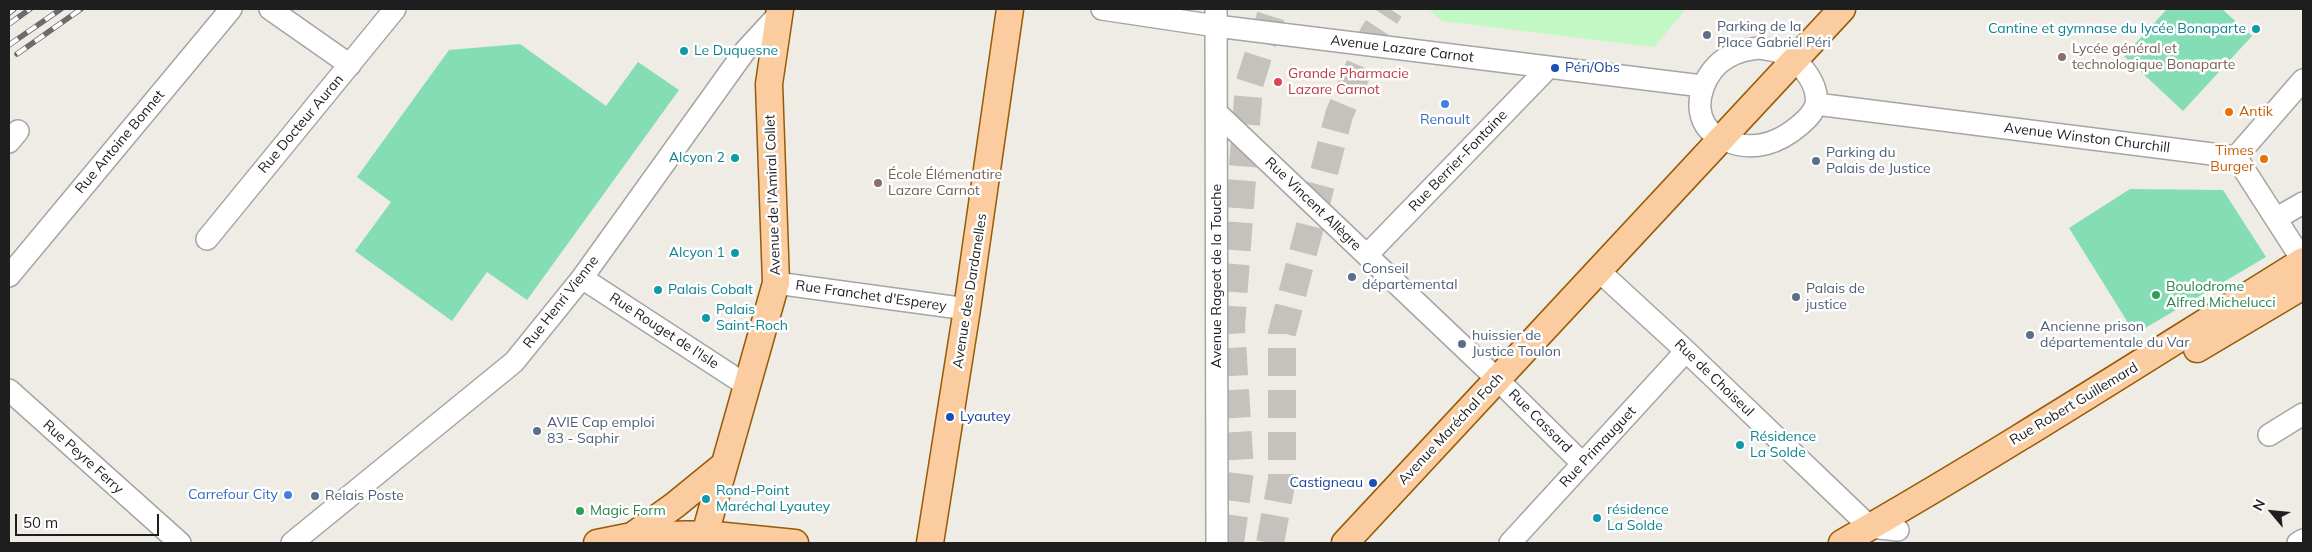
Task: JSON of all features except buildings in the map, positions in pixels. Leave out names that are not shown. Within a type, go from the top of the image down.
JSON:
[{"type":"main road","name":"Avenue des Dardanelles","points":[[930,543],[1006,51],[1010,9]]},
{"type":"main road","name":"Avenue Maréchal Foch","points":[[1344,543],[1842,9]]},
{"type":"main road","name":"Avenue de l'Amiral Collet","points":[[724,465],[776,283],[770,84],[780,11]]},
{"type":"main road","name":"Rue Robert Guillemard","points":[[1871,538],[2303,261]]},
{"type":"main road","name":"Rue Robert Guillemard","points":[[1842,543],[1871,538],[1898,530],[2303,286]]},
{"type":"main road","points":[[632,536],[675,505],[724,465]]},
{"type":"main road","points":[[703,540],[724,465]]},
{"type":"main road","points":[[597,543],[632,536],[795,543]]},
{"type":"street","name":"Rue Antoine Bonnet","points":[[9,276],[231,9]]},
{"type":"street","points":[[270,9],[350,65]]},
{"type":"street","name":"Rue Docteur Auran","points":[[207,239],[395,9]]},
{"type":"street","name":"Avenue Lazare Carnot","points":[[1102,9],[1216,18],[1549,67],[1702,86]]},
{"type":"street","name":"Rue Henri Vienne","points":[[292,543],[514,362],[582,278],[742,56],[780,11]]},
{"type":"street","name":"Avenue Rageot de la Touche","points":[[1216,18],[1217,543]]},
{"type":"street","points":[[1760,48],[1777,51],[1795,61],[1809,77],[1815,90],[1816,104],[1812,114],[1793,131],[1766,145],[1746,147],[1722,139],[1706,126],[1701,113],[1702,86],[1713,70],[1726,58],[1743,50],[1760,48]]},
{"type":"street","name":"Rue Berrier-Fontaine","points":[[1367,256],[1549,67]]},
{"type":"street","points":[[2210,341],[2284,285],[2297,273],[2303,261],[2289,230],[2236,157],[2303,80]]},
{"type":"street","name":"Avenue Winston Churchill","points":[[1816,104],[2236,157]]},
{"type":"street","name":"Rue Vincent Allègre","points":[[1216,112],[1498,379]]},
{"type":"street","points":[[2289,230],[2303,203]]},
{"type":"street","name":"Rue de Choiseul","points":[[1599,271],[1686,351],[1871,538]]},
{"type":"street","name":"Rue Rouget de l'Isle","points":[[582,278],[746,385]]},
{"type":"street","name":"Rue Franchet d'Esperey","points":[[776,283],[967,310]]},
{"type":"street","name":"Rue Primauguet","points":[[1510,543],[1686,351]]},
{"type":"street","name":"Rue Cassard","points":[[1498,379],[1582,463]]},
{"type":"street","name":"Rue Peyre Ferry","points":[[9,390],[180,543]]},
{"type":"street","points":[[2269,435],[2303,414]]},
{"type":"street","points":[[2298,543],[2303,540]]},
{"type":"green space","points":[[1428,9],[1686,9],[1654,47],[1442,21]]},
{"type":"green space","points":[[2167,9],[2222,9],[2252,36],[2183,111],[2124,56]]},
{"type":"green space","points":[[520,44],[606,106],[638,62],[679,90],[527,300],[487,272],[452,321],[355,251],[391,202],[357,177],[449,50]]},
{"type":"green space","name":"Boulodrome Alfred Michelucci","points":[[2130,189],[2223,190],[2266,257],[2135,334],[2069,228]]},
{"type":"tunnel","points":[[1230,543],[1240,471],[1231,326],[1249,85],[1273,9]]},
{"type":"tunnel","points":[[1270,543],[1282,479],[1282,333],[1339,115],[1373,35],[1390,9]]},
{"type":"railway","points":[[9,13],[14,9]]},
{"type":"railway","points":[[9,24],[30,9]]},
{"type":"railway","points":[[9,45],[61,9]]},
{"type":"railway","points":[[17,54],[81,9]]},
{"type":"place","name":"Cantine et gymnase du lycée Bonaparte","points":[[2256,29]]},
{"type":"place","name":"Parking de la Place Gabriel Péri","points":[[1707,35]]},
{"type":"place","name":"Le Duquesne","points":[[684,51]]},
{"type":"place","name":"Lycée général et technologique Bonaparte","points":[[2062,57]]},
{"type":"place","name":"Péri/Obs","points":[[1555,68]]},
{"type":"place","name":"Grande Pharmacie Lazare Carnot","points":[[1278,82]]},
{"type":"place","name":"Renault","points":[[1445,104]]},
{"type":"place","name":"Antik","points":[[2229,112]]},
{"type":"place","name":"Alcyon 2","points":[[735,158]]},
{"type":"place","name":"Times Burger","points":[[2264,159]]},
{"type":"place","name":"Parking du Palais de Justice","points":[[1816,161]]},
{"type":"place","name":"École Élémenatire Lazare Carnot","points":[[878,183]]},
{"type":"place","name":"Alcyon 1","points":[[735,253]]},
{"type":"place","name":"Conseil départemental","points":[[1352,277]]},
{"type":"place","name":"Palais Cobalt","points":[[658,290]]},
{"type":"place","name":"Boulodrome Alfred Michelucci","points":[[2156,295]]},
{"type":"place","name":"Palais de justice","points":[[1796,297]]},
{"type":"place","name":"Palais Saint-Roch","points":[[706,318]]},
{"type":"place","name":"Ancienne prison départementale du Var","points":[[2030,335]]},
{"type":"place","name":"huissier de Justice Toulon","points":[[1462,344]]},
{"type":"place","name":"Lyautey","points":[[950,417]]},
{"type":"place","name":"AVIE Cap emploi 83 - Saphir","points":[[537,431]]},
{"type":"place","name":"Résidence La Solde","points":[[1740,445]]},
{"type":"place","name":"Castigneau","points":[[1373,483]]},
{"type":"place","name":"Carrefour City","points":[[288,495]]},
{"type":"place","name":"Relais Poste","points":[[315,496]]},
{"type":"place","name":"Rond-Point Maréchal Lyautey","points":[[706,499]]},
{"type":"place","name":"Magic Form","points":[[580,511]]},
{"type":"place","name":"résidence La Solde","points":[[1597,518]]}]
